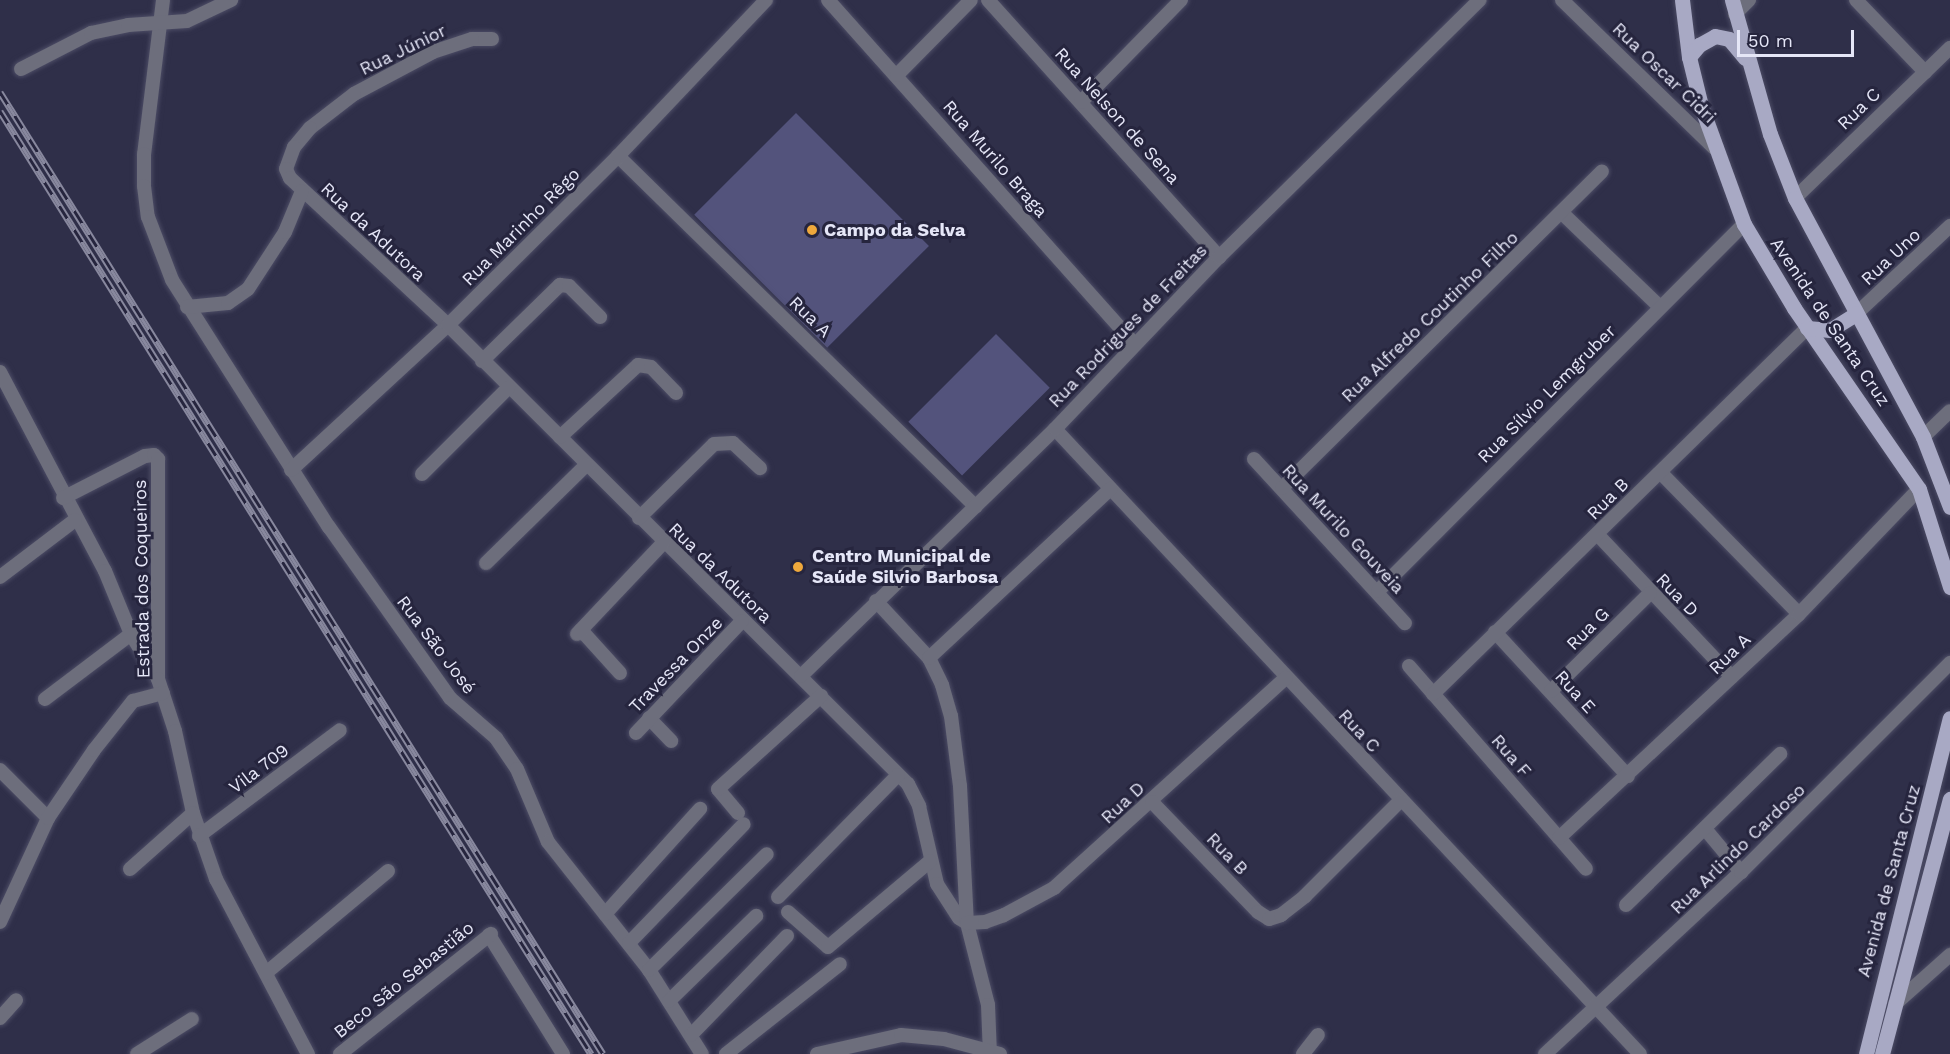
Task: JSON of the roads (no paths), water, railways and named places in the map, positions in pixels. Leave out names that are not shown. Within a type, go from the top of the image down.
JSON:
[{"type":"main road","name":"Avenida de Santa Cruz","points":[[1682,0],[1689,57],[1714,148],[1744,224],[1807,328],[1919,489],[1950,587]]},
{"type":"main road","name":"Avenida de Santa Cruz","points":[[1734,7],[1750,66],[1795,198],[1923,437],[1950,507]]},
{"type":"main road","points":[[1689,57],[1707,39],[1722,36],[1736,46],[1750,66]]},
{"type":"main road","points":[[1807,328],[1830,330],[1856,314]]},
{"type":"main road","name":"Avenida de Santa Cruz","points":[[1866,1054],[1950,718]]},
{"type":"main road","name":"Avenida de Santa Cruz","points":[[1882,1054],[1950,799]]},
{"type":"street","points":[[163,0],[144,154],[144,186],[158,249],[187,307],[228,303],[248,290],[285,232],[302,191]]},
{"type":"street","points":[[21,69],[91,33],[159,22],[187,21],[231,0]]},
{"type":"street","name":"Rua Marinho Rêgo","points":[[291,470],[448,325],[618,156],[766,0]]},
{"type":"street","name":"Rua Murilo Braga","points":[[828,0],[1134,343]]},
{"type":"street","points":[[897,75],[971,0]]},
{"type":"street","name":"Rua Nelson de Sena","points":[[988,0],[1219,257]]},
{"type":"street","points":[[1081,102],[1181,0]]},
{"type":"street","name":"Rua Rodrigues de Freitas","points":[[801,676],[1055,429],[1134,343],[1219,257],[1480,0]]},
{"type":"street","name":"Rua Oscar Cidri","points":[[1562,0],[1714,148]]},
{"type":"street","points":[[1734,7],[1749,0]]},
{"type":"street","points":[[1856,0],[1925,72]]},
{"type":"street","points":[[1867,10],[1877,0]]},
{"type":"street","name":"Rua Júnior","points":[[302,191],[286,169],[289,155],[329,113],[383,75],[433,52],[472,39],[492,39]]},
{"type":"street","name":"Rua C","points":[[1795,198],[1950,48]]},
{"type":"street","name":"Rua A","points":[[618,156],[976,507]]},
{"type":"street","name":"Rua Alfredo Coutinho Filho","points":[[1282,488],[1602,171]]},
{"type":"street","name":"Rua da Adutora","points":[[302,191],[448,325],[482,362],[560,437],[742,621],[801,676],[898,775],[919,806],[930,861],[946,902],[967,923]]},
{"type":"street","points":[[1562,213],[1659,306]]},
{"type":"street","name":"Rua Sílvio Lemgruber","points":[[1378,591],[1659,306],[1744,224]]},
{"type":"street","name":"Rua Uno","points":[[1856,314],[1950,226]]},
{"type":"street","points":[[482,362],[560,285],[569,286],[600,317]]},
{"type":"street","name":"Rua São José","points":[[187,307],[291,470],[450,698],[496,738],[517,769],[548,842],[649,970],[702,1054]]},
{"type":"street","name":"Rua B","points":[[1433,694],[1495,632],[1598,536],[1807,328]]},
{"type":"street","points":[[560,437],[638,365],[651,367],[676,393]]},
{"type":"street","points":[[0,372],[63,498],[105,571],[131,634],[158,679]]},
{"type":"street","points":[[422,474],[508,388]]},
{"type":"street","points":[[1923,437],[1950,411]]},
{"type":"street","name":"Rua C","points":[[1055,429],[1400,801],[1640,1054]]},
{"type":"street","points":[[639,518],[718,443],[733,443],[760,468]]},
{"type":"street","name":"Estrada dos Coqueiros","points":[[63,498],[135,460],[154,455],[159,466],[158,679],[200,836],[232,914],[308,1054]]},
{"type":"street","name":"Rua Murilo Gouveia","points":[[1254,459],[1378,591],[1405,623]]},
{"type":"street","points":[[486,563],[586,465]]},
{"type":"street","points":[[1661,473],[1798,614]]},
{"type":"street","points":[[929,658],[1110,489]]},
{"type":"street","name":"Rua A","points":[[1559,838],[1628,776],[1798,614],[1919,489]]},
{"type":"street","points":[[0,577],[75,520]]},
{"type":"street","name":"Rua D","points":[[1598,536],[1732,677]]},
{"type":"street","points":[[620,673],[579,632],[663,543]]},
{"type":"street","name":"Rua G","points":[[1551,691],[1650,593]]},
{"type":"street","points":[[817,1054],[867,1050],[901,1035],[993,1052],[988,1005],[967,923],[960,786],[951,716],[929,658],[876,601]]},
{"type":"street","name":"Travessa Onze","points":[[636,733],[742,621]]},
{"type":"street","name":"Rua E","points":[[1495,632],[1628,776]]},
{"type":"street","points":[[45,699],[131,634]]},
{"type":"street","name":"Rua Arlindo Cardoso","points":[[1545,1054],[1742,872],[1950,663]]},
{"type":"street","name":"Rua F","points":[[1409,666],[1586,868]]},
{"type":"street","name":"Rua D","points":[[967,923],[985,922],[1004,915],[1054,888],[1152,802],[1286,678]]},
{"type":"street","points":[[0,922],[48,818],[133,701],[163,693]]},
{"type":"street","points":[[629,943],[741,818],[718,789],[821,696]]},
{"type":"street","points":[[649,718],[671,741]]},
{"type":"street","name":"Vila 709","points":[[200,836],[340,730]]},
{"type":"street","points":[[1626,905],[1706,830],[1780,754]]},
{"type":"street","points":[[0,770],[48,818]]},
{"type":"street","points":[[778,897],[898,775]]},
{"type":"street","name":"Rua B","points":[[1152,802],[1264,918],[1281,915],[1400,801]]},
{"type":"street","points":[[605,914],[700,809]]},
{"type":"street","points":[[130,869],[193,813]]},
{"type":"street","points":[[1706,830],[1742,872]]},
{"type":"street","points":[[649,970],[767,854]]},
{"type":"street","points":[[788,912],[828,947],[930,861]]},
{"type":"street","points":[[266,973],[388,871]]},
{"type":"street","points":[[669,1001],[756,916]]},
{"type":"street","name":"Beco São Sebastião","points":[[340,1054],[490,935],[563,1054]]},
{"type":"street","points":[[691,1035],[788,936]]},
{"type":"street","points":[[1895,1004],[1950,955]]},
{"type":"street","points":[[726,1054],[840,964]]},
{"type":"street","points":[[0,1018],[16,1000]]},
{"type":"street","points":[[137,1054],[192,1019]]},
{"type":"street","points":[[1303,1054],[1318,1035]]},
{"type":"railway","points":[[0,92],[603,1054]]},
{"type":"railway","points":[[0,111],[591,1054]]},
{"type":"place","name":"Campo da Selva","points":[[812,230]]},
{"type":"place","name":"Centro Municipal de Saúde Silvio Barbosa","points":[[798,567]]}]
